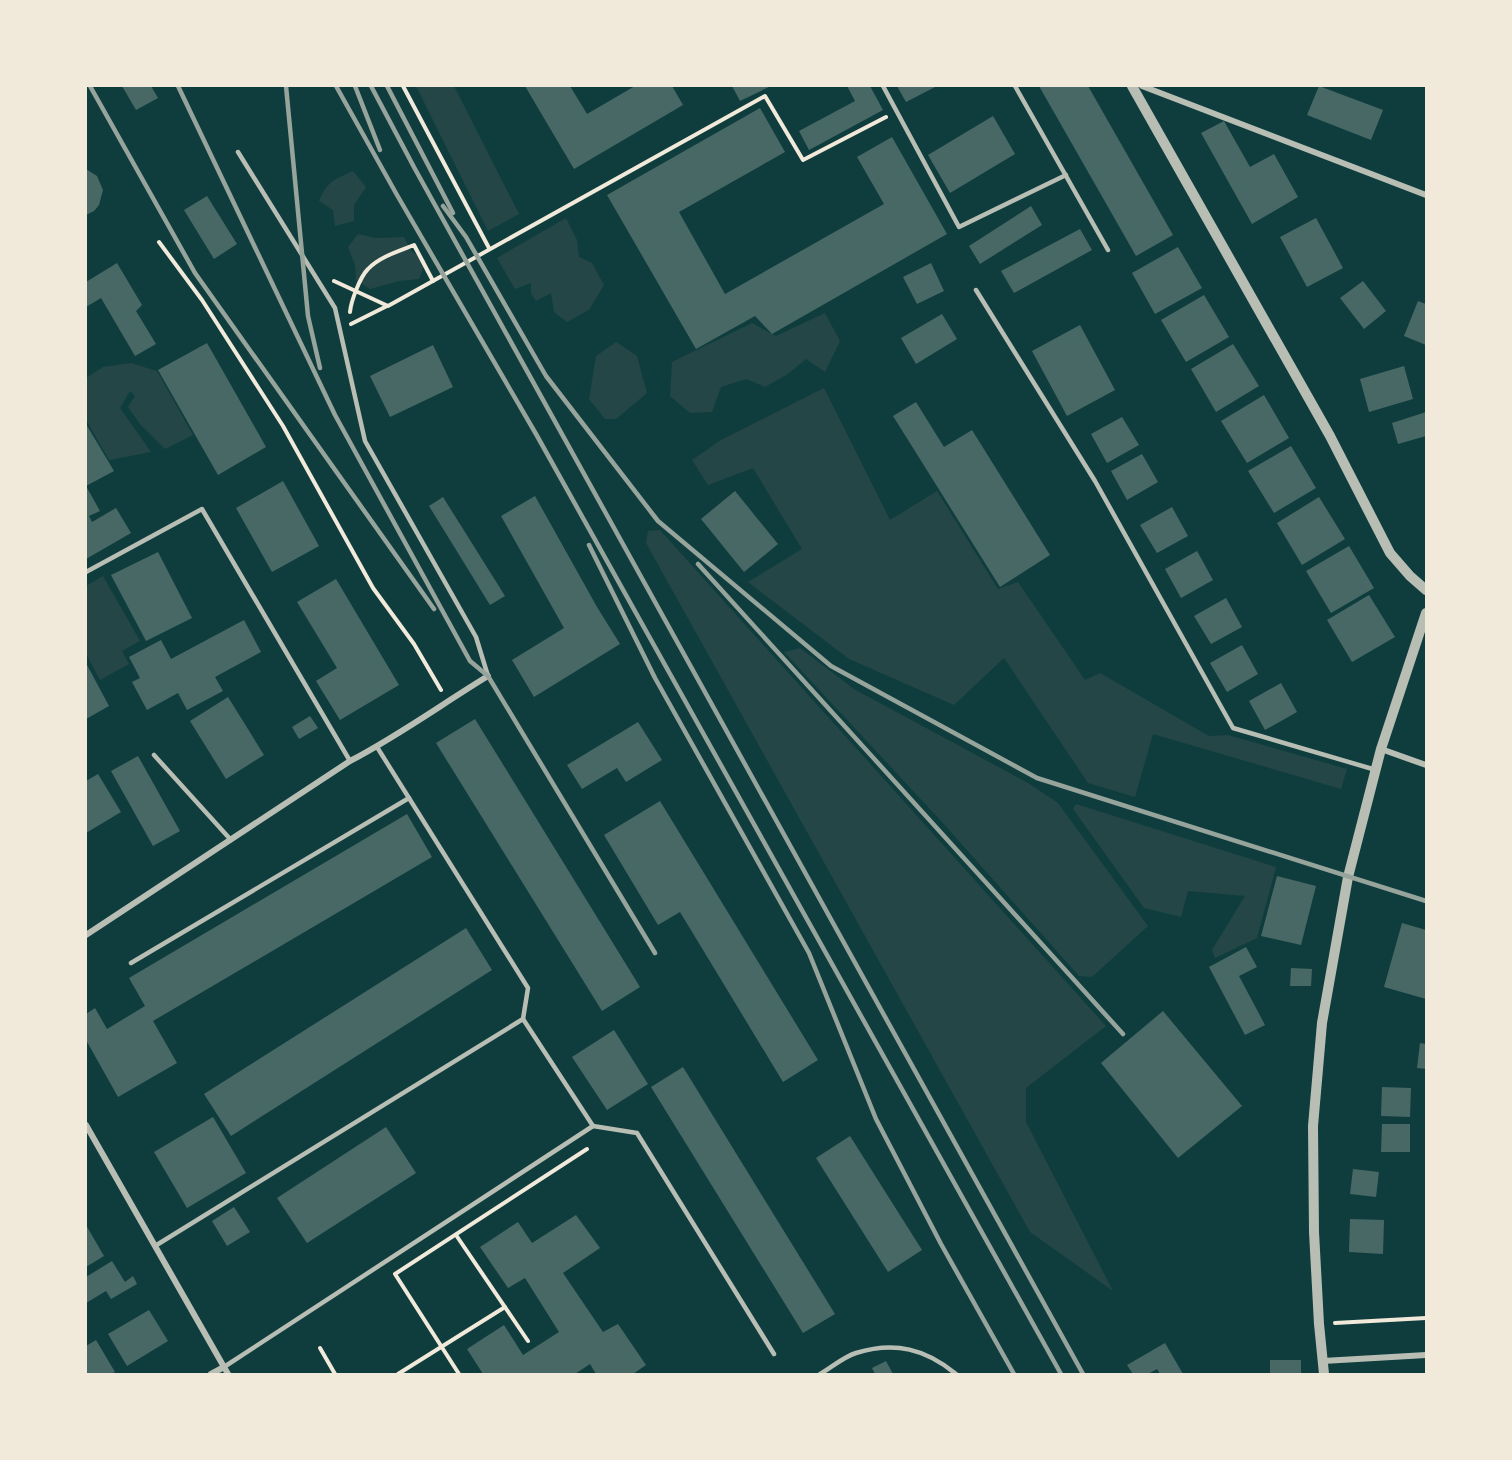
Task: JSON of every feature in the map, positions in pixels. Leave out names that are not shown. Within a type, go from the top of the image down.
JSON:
[{"type":"street","points":[[1132,86],[1330,436],[1390,553],[1426,590]]},
{"type":"street","points":[[1142,86],[1426,195]]},
{"type":"street","points":[[1324,1374],[1314,1232],[1313,1126],[1322,1023],[1348,878],[1382,749],[1426,613]]},
{"type":"street","points":[[86,935],[350,761],[377,747],[488,676]]},
{"type":"street","points":[[1382,749],[1426,765]]},
{"type":"street","points":[[86,1125],[228,1374]]},
{"type":"street","points":[[1323,1361],[1426,1355]]},
{"type":"street","points":[[211,1374],[224,1367]]},
{"type":"lane","points":[[883,86],[959,227],[1066,175]]},
{"type":"lane","points":[[1015,86],[1108,250]]},
{"type":"lane","points":[[238,152],[335,308],[365,441],[476,637],[488,676]]},
{"type":"lane","points":[[976,290],[1095,481],[1233,728],[1376,770]]},
{"type":"lane","points":[[86,572],[202,508],[350,761]]},
{"type":"lane","points":[[377,747],[528,988],[523,1019],[593,1126]]},
{"type":"lane","points":[[154,755],[231,840]]},
{"type":"lane","points":[[131,963],[409,798]]},
{"type":"lane","points":[[154,1246],[523,1019]]},
{"type":"lane","points":[[224,1367],[593,1126],[637,1132],[774,1354]]},
{"type":"lane","points":[[819,1374],[854,1353],[891,1346],[928,1354],[957,1374]]},
{"type":"path","points":[[404,86],[489,248]]},
{"type":"path","points":[[433,281],[414,245],[388,256],[368,269],[350,308],[349,326],[388,306],[433,281],[489,248],[765,96],[803,160],[897,111]]},
{"type":"path","points":[[159,242],[202,300],[283,426],[373,588],[414,644],[447,701]]},
{"type":"path","points":[[312,272],[388,306]]},
{"type":"path","points":[[459,1374],[395,1274],[587,1149]]},
{"type":"path","points":[[456,1235],[528,1341]]},
{"type":"path","points":[[399,1374],[505,1307]]},
{"type":"path","points":[[1319,1324],[1426,1318]]},
{"type":"path","points":[[320,1348],[335,1374]]},
{"type":"shaded area","points":[[416,86],[454,86],[519,214],[488,231]]},
{"type":"shaded area","points":[[353,171],[366,187],[354,205],[354,221],[335,226],[333,210],[319,201],[325,189],[332,182]]},
{"type":"shaded area","points":[[566,218],[577,240],[579,257],[592,263],[604,285],[589,310],[567,322],[554,312],[551,293],[536,301],[531,294],[531,283],[515,289],[497,258]]},
{"type":"shaded area","points":[[358,234],[376,238],[404,237],[411,251],[426,260],[419,279],[399,281],[370,289],[356,280],[355,265],[348,247]]},
{"type":"shaded area","points":[[825,313],[840,341],[825,372],[806,359],[788,374],[765,387],[746,379],[721,387],[712,412],[690,413],[670,396],[672,362],[752,323],[776,336]]},
{"type":"shaded area","points":[[616,342],[637,356],[647,393],[616,419],[605,419],[589,399],[596,356]]},
{"type":"shaded area","points":[[131,363],[157,371],[193,435],[165,449],[140,424],[128,407],[135,396],[130,391],[120,408],[151,452],[109,460],[86,420],[86,378],[103,367]]},
{"type":"shaded area","points":[[824,388],[890,520],[937,491],[998,589],[1018,582],[1085,680],[1100,673],[1209,736],[1228,735],[1347,769],[1341,789],[1153,734],[1135,797],[1088,783],[1004,658],[954,705],[849,659],[748,582],[802,549],[753,468],[708,485],[692,460],[721,440]]},
{"type":"shaded area","points":[[660,530],[1106,1026],[1026,1088],[1026,1122],[1113,1291],[1030,1232],[646,543],[648,531]]},
{"type":"shaded area","points":[[103,576],[140,641],[122,651],[129,664],[100,680],[86,654],[86,586]]},
{"type":"shaded area","points":[[800,648],[854,689],[1028,783],[1058,803],[1148,926],[1092,977],[1079,976],[942,822],[784,652]]},
{"type":"shaded area","points":[[1076,804],[1276,867],[1257,938],[1215,958],[1212,950],[1245,896],[1188,891],[1181,917],[1144,908],[1073,809]]},
{"type":"building","points":[[122,86],[151,86],[158,98],[136,110]]},
{"type":"building","points":[[525,86],[570,86],[587,114],[635,86],[672,86],[683,105],[574,169]]},
{"type":"building","points":[[732,86],[771,86],[740,101]]},
{"type":"building","points":[[847,86],[870,86],[883,110],[809,150],[799,131],[855,101]]},
{"type":"building","points":[[897,86],[937,86],[906,102]]},
{"type":"building","points":[[1039,86],[1088,86],[1173,235],[1136,256]]},
{"type":"building","points":[[1319,86],[1383,110],[1371,140],[1307,115]]},
{"type":"building","points":[[760,108],[785,152],[679,212],[725,294],[884,204],[857,157],[892,137],[947,234],[772,334],[755,316],[696,349],[607,195]]},
{"type":"building","points":[[993,116],[1015,154],[950,193],[928,155]]},
{"type":"building","points":[[1224,121],[1250,167],[1274,154],[1298,197],[1252,224],[1201,133]]},
{"type":"building","points":[[86,169],[97,176],[103,190],[99,205],[86,215]]},
{"type":"building","points":[[207,196],[237,244],[214,259],[184,210]]},
{"type":"building","points":[[1031,206],[1042,225],[980,264],[969,246]]},
{"type":"building","points":[[1316,218],[1343,268],[1307,287],[1280,237]]},
{"type":"building","points":[[1080,229],[1092,250],[1014,293],[1001,271]]},
{"type":"building","points":[[1178,247],[1202,288],[1155,314],[1132,273]]},
{"type":"building","points":[[117,263],[142,305],[136,311],[156,344],[135,356],[101,298],[86,307],[86,282]]},
{"type":"building","points":[[931,263],[944,291],[917,304],[903,277]]},
{"type":"building","points":[[1363,281],[1386,311],[1364,329],[1340,298]]},
{"type":"building","points":[[1204,295],[1229,337],[1186,362],[1161,320]]},
{"type":"building","points":[[1418,301],[1426,304],[1426,345],[1404,336]]},
{"type":"building","points":[[942,314],[957,339],[916,364],[901,338]]},
{"type":"building","points":[[1080,325],[1115,390],[1067,416],[1032,351]]},
{"type":"building","points":[[207,343],[266,447],[218,475],[158,370]]},
{"type":"building","points":[[1233,344],[1259,386],[1216,412],[1191,369]]},
{"type":"building","points":[[433,345],[453,387],[390,417],[370,376]]},
{"type":"building","points":[[1404,366],[1413,399],[1369,412],[1360,379]]},
{"type":"building","points":[[1264,395],[1289,438],[1247,463],[1221,421]]},
{"type":"building","points":[[916,402],[944,447],[972,430],[1050,555],[1000,587],[893,416]]},
{"type":"building","points":[[1426,412],[1426,436],[1398,444],[1392,423]]},
{"type":"building","points":[[1122,417],[1139,445],[1107,463],[1091,434]]},
{"type":"building","points":[[86,424],[114,471],[86,486]]},
{"type":"building","points":[[1291,446],[1316,488],[1274,513],[1248,471]]},
{"type":"building","points":[[1142,454],[1158,482],[1127,500],[1111,471]]},
{"type":"building","points":[[283,481],[319,546],[272,572],[236,508]]},
{"type":"building","points":[[86,486],[100,511],[89,516],[92,522],[116,508],[131,533],[86,559]]},
{"type":"building","points":[[735,491],[778,544],[744,572],[701,519]]},
{"type":"building","points":[[535,496],[620,644],[534,697],[512,660],[564,628],[501,516]]},
{"type":"building","points":[[443,497],[505,596],[490,605],[429,506]]},
{"type":"building","points":[[1319,497],[1345,539],[1302,565],[1277,523]]},
{"type":"building","points":[[1172,507],[1188,536],[1157,553],[1140,525]]},
{"type":"building","points":[[1349,546],[1374,588],[1331,613],[1306,571]]},
{"type":"building","points":[[1197,551],[1213,580],[1181,598],[1165,569]]},
{"type":"building","points":[[158,552],[192,618],[146,641],[111,575]]},
{"type":"building","points":[[336,579],[399,685],[340,720],[316,681],[337,668],[297,602]]},
{"type":"building","points":[[1369,595],[1395,637],[1352,662],[1327,620]]},
{"type":"building","points":[[1226,598],[1242,627],[1211,644],[1194,616]]},
{"type":"building","points":[[244,620],[261,652],[215,677],[223,691],[187,710],[178,693],[147,710],[132,682],[140,678],[129,657],[161,640],[171,659]]},
{"type":"building","points":[[1242,645],[1258,674],[1227,692],[1210,663]]},
{"type":"building","points":[[86,663],[109,706],[86,719]]},
{"type":"building","points":[[1281,683],[1297,712],[1265,730],[1249,701]]},
{"type":"building","points":[[228,697],[264,755],[226,779],[190,721]]},
{"type":"building","points":[[310,716],[318,728],[299,739],[292,727]]},
{"type":"building","points":[[475,719],[640,987],[602,1011],[436,743]]},
{"type":"building","points":[[638,722],[662,760],[626,782],[617,768],[582,789],[567,765]]},
{"type":"building","points":[[138,756],[180,831],[153,846],[111,771]]},
{"type":"building","points":[[98,774],[121,812],[86,833],[86,781]]},
{"type":"building","points":[[660,801],[818,1060],[783,1082],[680,912],[658,925],[604,835]]},
{"type":"building","points":[[407,814],[432,857],[153,1021],[177,1063],[118,1097],[86,1040],[86,1014],[95,1008],[107,1029],[145,1006],[129,978]]},
{"type":"building","points":[[1277,876],[1316,886],[1301,945],[1261,936]]},
{"type":"building","points":[[1402,923],[1426,930],[1426,999],[1384,987]]},
{"type":"building","points":[[466,928],[492,970],[231,1136],[204,1094]]},
{"type":"building","points":[[1246,947],[1257,967],[1239,976],[1265,1025],[1245,1035],[1209,967]]},
{"type":"building","points":[[1291,968],[1312,969],[1311,986],[1290,986]]},
{"type":"building","points":[[1163,1011],[1242,1106],[1178,1158],[1101,1063]]},
{"type":"building","points":[[614,1030],[648,1084],[607,1110],[572,1057]]},
{"type":"building","points":[[1420,1043],[1426,1044],[1426,1069],[1417,1068]]},
{"type":"building","points":[[683,1067],[835,1314],[803,1333],[651,1087]]},
{"type":"building","points":[[1382,1087],[1411,1088],[1410,1117],[1381,1116]]},
{"type":"building","points":[[213,1117],[246,1173],[187,1208],[154,1152]]},
{"type":"building","points":[[1382,1124],[1410,1124],[1410,1152],[1381,1152]]},
{"type":"building","points":[[386,1127],[416,1173],[307,1243],[277,1198]]},
{"type":"building","points":[[850,1136],[922,1250],[888,1272],[816,1158]]},
{"type":"building","points":[[1353,1169],[1379,1172],[1376,1197],[1350,1194]]},
{"type":"building","points":[[234,1207],[250,1232],[227,1246],[212,1221]]},
{"type":"building","points":[[576,1215],[600,1248],[563,1273],[603,1332],[618,1324],[646,1365],[633,1374],[596,1374],[590,1364],[575,1374],[483,1374],[467,1349],[504,1325],[523,1355],[559,1332],[525,1278],[508,1288],[480,1247],[518,1222],[532,1243]]},
{"type":"building","points":[[1350,1219],[1384,1220],[1383,1254],[1349,1252]]},
{"type":"building","points":[[86,1225],[104,1256],[86,1267]]},
{"type":"building","points":[[112,1261],[125,1282],[133,1276],[137,1284],[111,1299],[106,1291],[86,1303],[86,1277]]},
{"type":"building","points":[[149,1310],[168,1341],[127,1366],[108,1334]]},
{"type":"building","points":[[96,1340],[115,1372],[86,1374],[86,1346]]},
{"type":"building","points":[[1165,1343],[1183,1374],[1160,1374],[1157,1369],[1148,1374],[1133,1374],[1127,1365]]},
{"type":"building","points":[[1270,1360],[1301,1360],[1301,1374],[1270,1374]]},
{"type":"building","points":[[886,1361],[893,1374],[875,1374],[872,1368]]},
{"type":"railway","points":[[90,86],[195,273],[434,609]]},
{"type":"railway","points":[[178,86],[335,415],[470,661],[488,676],[655,953]]},
{"type":"railway","points":[[286,86],[308,316],[320,368]]},
{"type":"railway","points":[[336,86],[536,434],[1061,1374]]},
{"type":"railway","points":[[355,86],[380,150]]},
{"type":"railway","points":[[371,86],[1083,1374]]},
{"type":"railway","points":[[387,86],[453,213]]},
{"type":"railway","points":[[443,206],[466,237],[546,376],[658,521],[831,666],[1037,778],[1426,901]]},
{"type":"railway","points":[[589,545],[655,678],[809,953],[876,1119],[941,1244],[1014,1374]]},
{"type":"railway","points":[[698,564],[1123,1034]]}]
